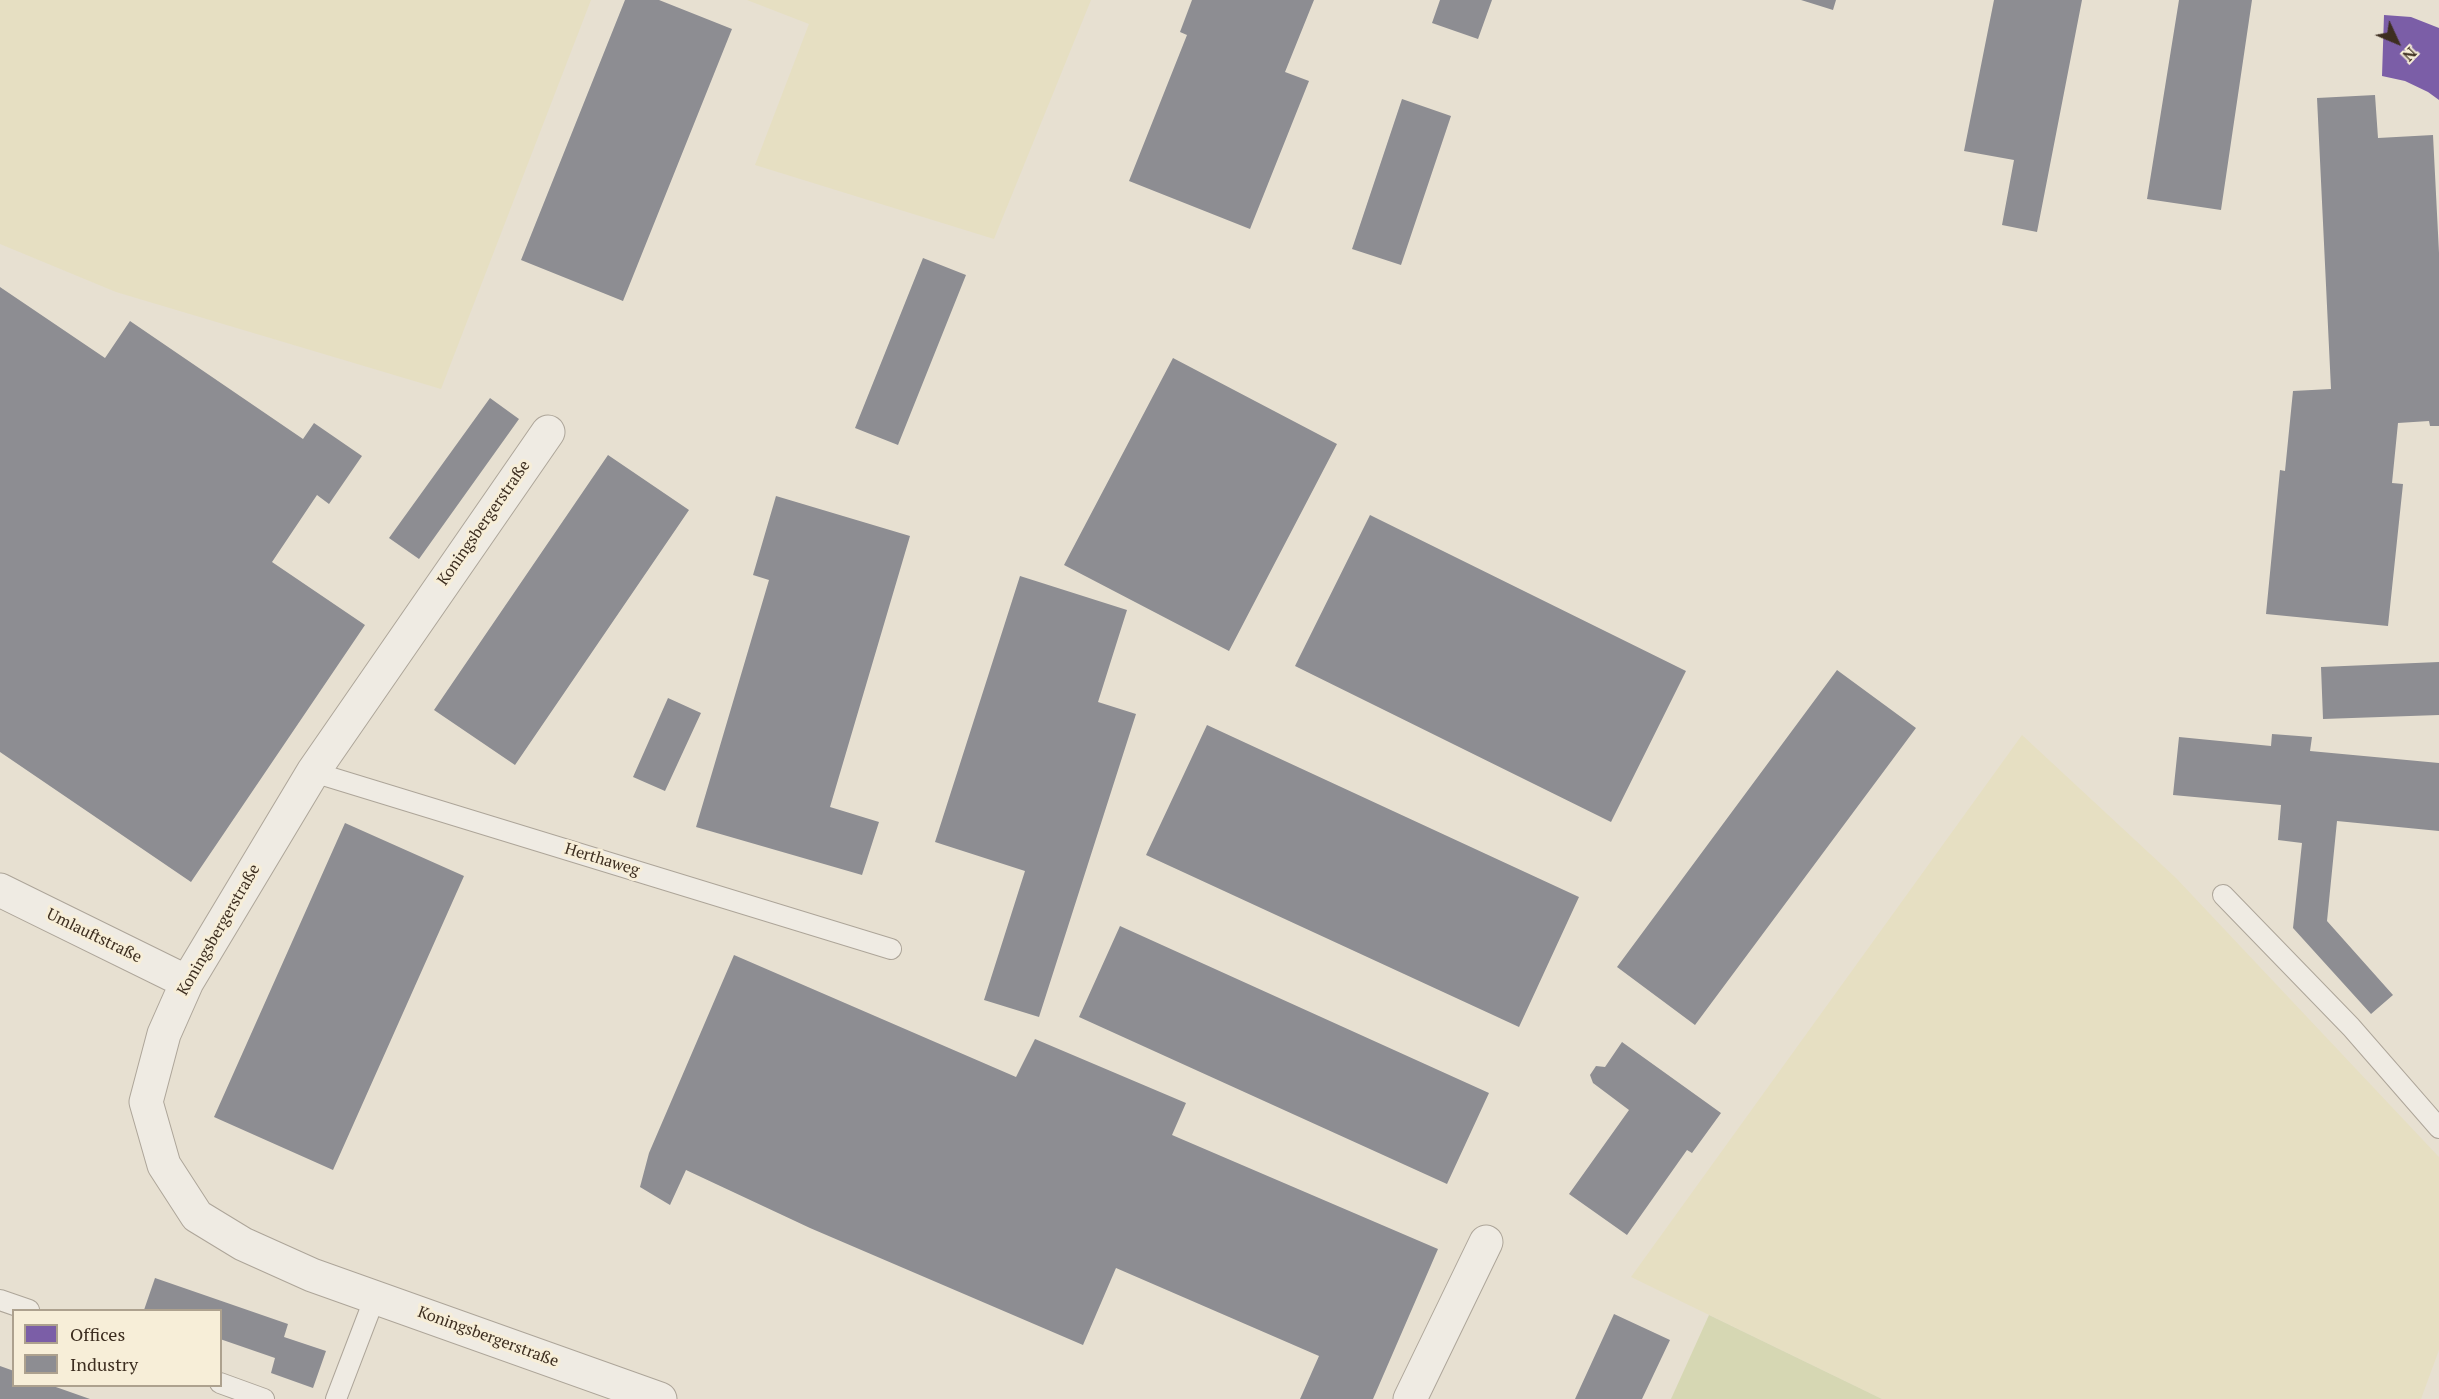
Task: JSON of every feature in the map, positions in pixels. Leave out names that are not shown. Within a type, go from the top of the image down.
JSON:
[{"type":"street","name":"Koningsbergerstraße","points":[[548,432],[313,772],[187,982],[165,1034],[146,1102],[164,1165],[198,1216],[243,1244],[312,1275],[660,1399]]},
{"type":"street","name":"Umlauftstraße","points":[[0,890],[187,982]]},
{"type":"street","points":[[1410,1399],[1486,1242]]},
{"type":"lane","name":"Herthaweg","points":[[313,772],[891,949]]},
{"type":"lane","points":[[2223,896],[2351,1027],[2439,1128]]},
{"type":"lane","points":[[336,1399],[375,1297]]},
{"type":"lane","points":[[0,1300],[24,1309]]},
{"type":"lane","points":[[222,1384],[264,1399]]},
{"type":"shaded area","points":[[0,0],[591,0],[441,389],[116,292],[0,244]]},
{"type":"shaded area","points":[[747,0],[1091,0],[994,239],[755,165],[809,24]]},
{"type":"shaded area","points":[[2022,735],[2176,878],[2439,1157],[2439,1350],[2421,1399],[1882,1399],[1631,1277]]},
{"type":"green space","points":[[1709,1315],[1882,1399],[1671,1399]]},
{"type":"building: Offices","points":[[2384,15],[2411,17],[2439,28],[2439,100],[2405,81],[2382,76]]},
{"type":"building: Industry","points":[[625,0],[659,0],[732,29],[623,301],[521,260]]},
{"type":"building: Industry","points":[[1192,0],[1314,0],[1285,72],[1309,81],[1250,229],[1129,181],[1187,35],[1180,32]]},
{"type":"building: Industry","points":[[1440,0],[1492,0],[1478,39],[1432,23]]},
{"type":"building: Industry","points":[[1801,0],[1836,0],[1833,10]]},
{"type":"building: Industry","points":[[1994,0],[2082,0],[2037,232],[2002,225],[2014,160],[1964,151]]},
{"type":"building: Industry","points":[[2179,0],[2252,0],[2221,210],[2147,199]]},
{"type":"building: Industry","points":[[2375,95],[2378,138],[2433,135],[2439,253],[2439,426],[2430,426],[2429,421],[2398,423],[2392,483],[2403,484],[2388,626],[2266,614],[2280,470],[2285,471],[2293,391],[2331,389],[2317,98]]},
{"type":"building: Industry","points":[[1402,99],[1451,116],[1401,265],[1352,249]]},
{"type":"building: Industry","points":[[923,258],[966,275],[898,445],[855,428]]},
{"type":"building: Industry","points":[[0,287],[105,358],[130,321],[303,439],[314,423],[362,456],[329,504],[317,495],[272,562],[365,625],[191,882],[0,752]]},
{"type":"building: Industry","points":[[1173,358],[1337,444],[1229,651],[1064,565]]},
{"type":"building: Industry","points":[[490,398],[519,419],[419,559],[389,538]]},
{"type":"building: Industry","points":[[608,455],[689,510],[515,765],[434,710]]},
{"type":"building: Industry","points":[[776,496],[910,536],[830,807],[879,822],[862,875],[696,827],[769,580],[753,575]]},
{"type":"building: Industry","points":[[1370,515],[1686,671],[1611,822],[1295,666]]},
{"type":"building: Industry","points":[[1020,576],[1127,610],[1098,702],[1136,714],[1039,1017],[984,1000],[1025,871],[935,842]]},
{"type":"building: Industry","points":[[2439,662],[2439,715],[2323,719],[2321,667]]},
{"type":"building: Industry","points":[[1837,670],[1916,728],[1695,1025],[1617,967]]},
{"type":"building: Industry","points":[[668,698],[701,713],[665,791],[633,777]]},
{"type":"building: Industry","points":[[1207,725],[1579,897],[1519,1027],[1146,855]]},
{"type":"building: Industry","points":[[2272,734],[2312,737],[2310,751],[2439,763],[2439,831],[2337,821],[2327,921],[2393,995],[2371,1014],[2293,928],[2302,843],[2278,840],[2281,805],[2173,795],[2179,737],[2271,746]]},
{"type":"building: Industry","points":[[345,823],[464,876],[333,1170],[214,1117]]},
{"type":"building: Industry","points":[[1120,926],[1489,1093],[1447,1184],[1079,1017]]},
{"type":"building: Industry","points":[[734,955],[1016,1077],[1035,1039],[1186,1103],[1172,1135],[1438,1249],[1373,1399],[1300,1399],[1319,1356],[1116,1268],[1083,1345],[810,1228],[686,1170],[670,1205],[640,1187],[649,1153]]},
{"type":"building: Industry","points":[[1622,1042],[1721,1113],[1692,1153],[1687,1150],[1627,1235],[1569,1194],[1629,1110],[1593,1083],[1590,1075],[1596,1066],[1605,1067]]},
{"type":"building: Industry","points":[[155,1278],[288,1324],[284,1337],[326,1351],[313,1388],[271,1373],[275,1358],[222,1340],[222,1309],[144,1309]]},
{"type":"building: Industry","points":[[1614,1314],[1670,1340],[1642,1399],[1575,1399]]},
{"type":"building: Industry","points":[[0,1366],[12,1370],[12,1387],[56,1387],[90,1399],[0,1399]]}]
